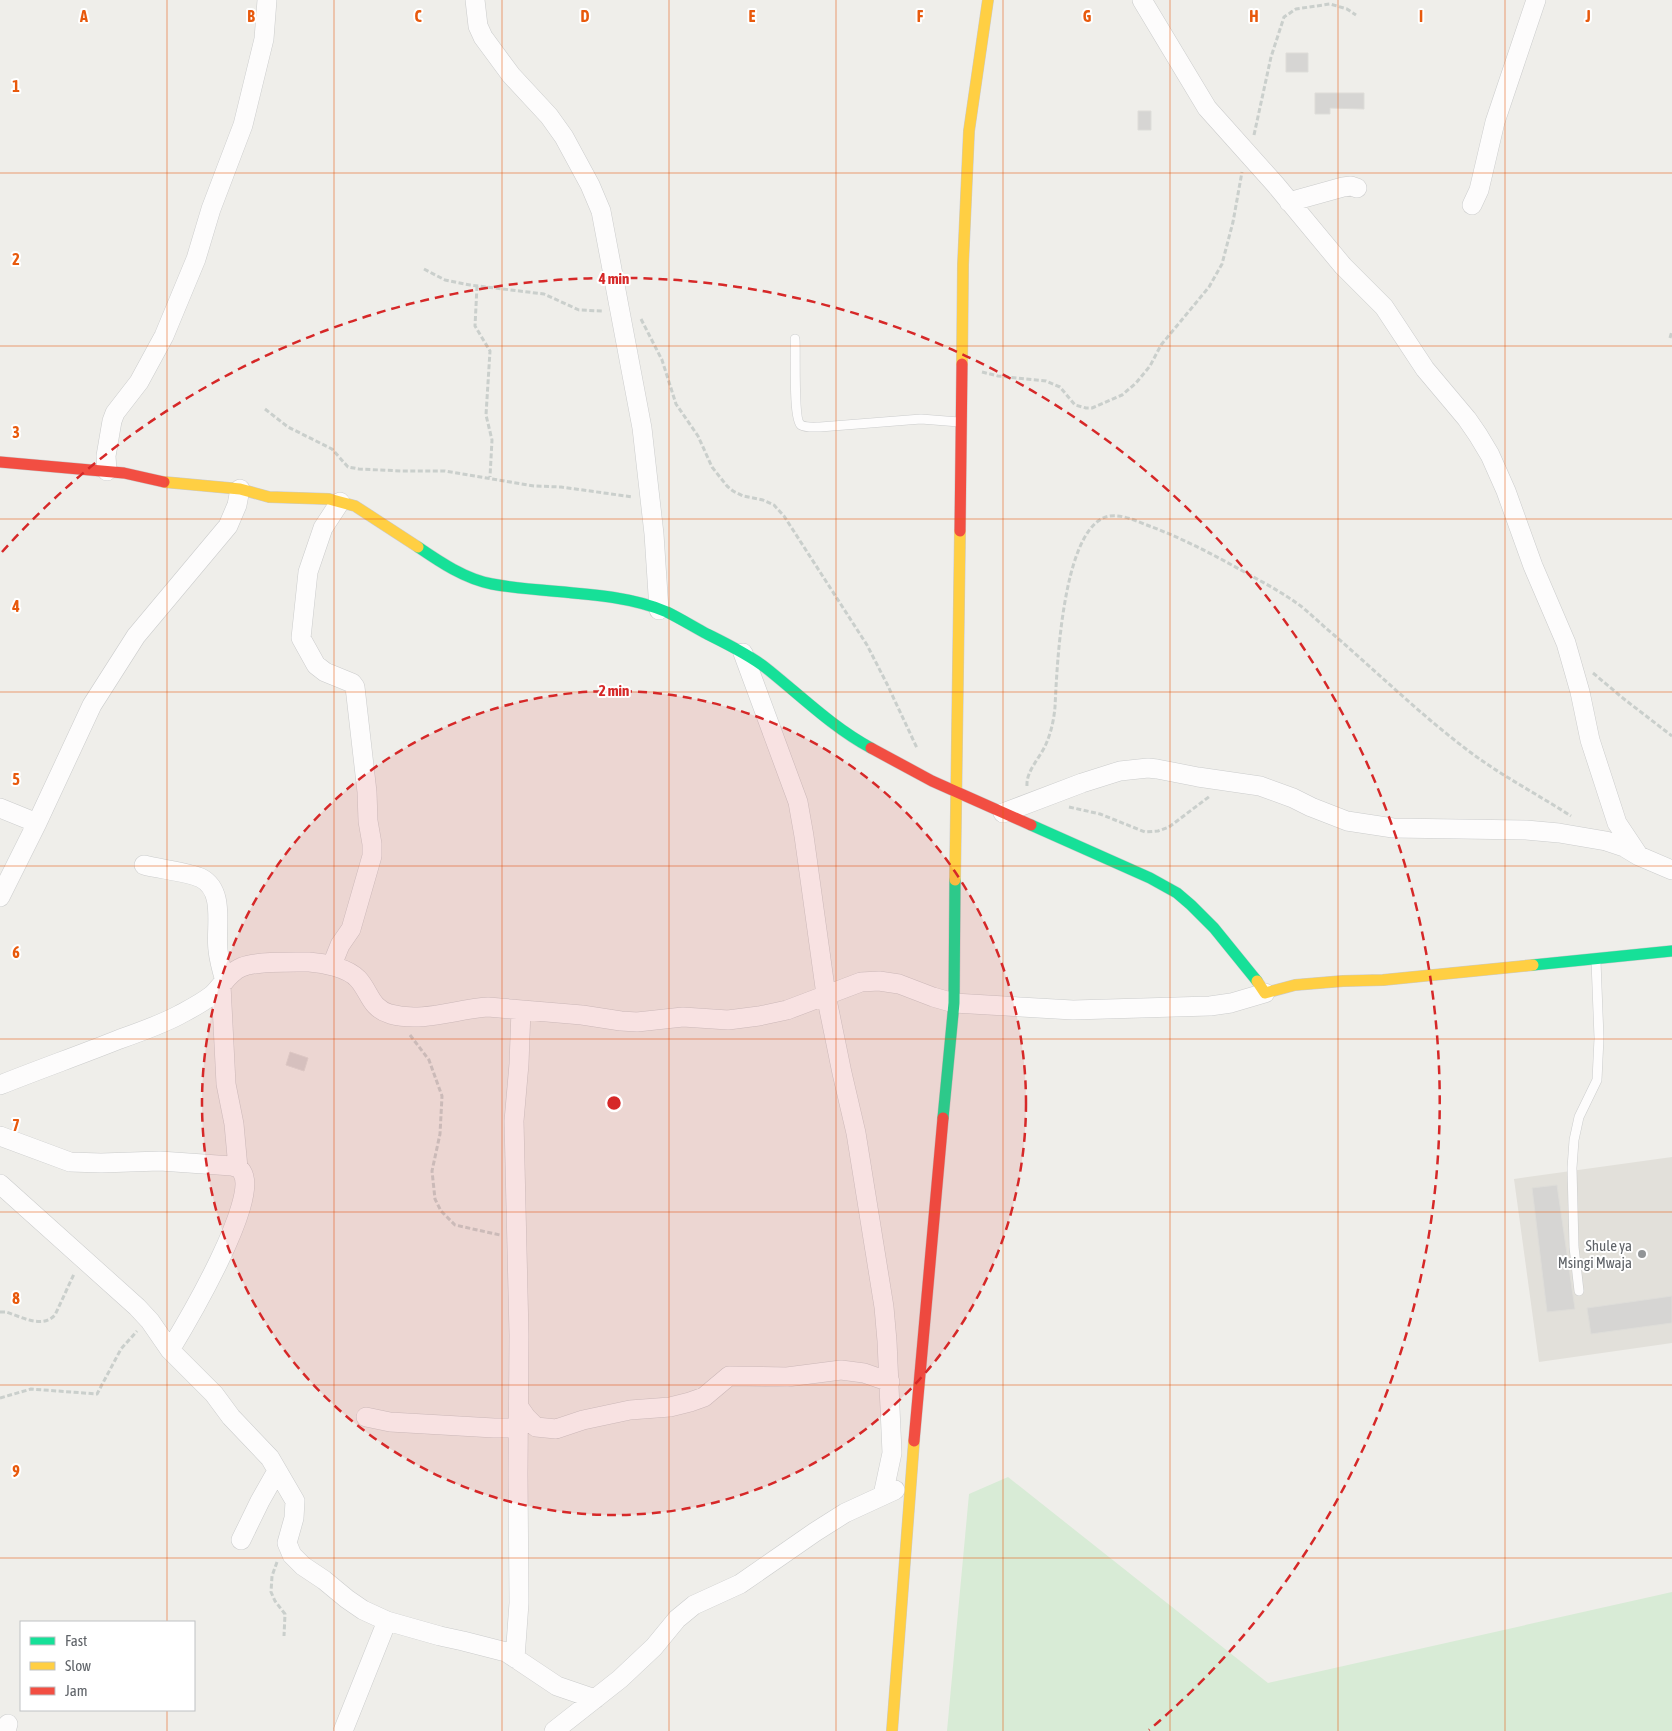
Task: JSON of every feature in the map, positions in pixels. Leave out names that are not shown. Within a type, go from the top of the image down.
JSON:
[{"type":"street","points":[[107,471],[106,456],[115,413],[139,382],[164,336],[196,259],[211,209],[243,126],[264,39],[267,0]]},
{"type":"street","points":[[475,0],[478,26],[483,37],[511,75],[549,116],[564,137],[590,185],[604,226],[610,261],[630,315],[651,500],[659,610]]},
{"type":"street","points":[[892,1731],[910,1482],[954,1003],[963,265],[969,131],[988,0]]},
{"type":"street","points":[[1142,0],[1207,108],[1249,153],[1343,266],[1384,307],[1424,370],[1478,435],[1490,455],[1570,655],[1590,740],[1617,823],[1639,856]]},
{"type":"street","points":[[1472,205],[1480,190],[1496,122],[1536,0]]},
{"type":"street","points":[[1289,202],[1343,187],[1351,186],[1357,188]]},
{"type":"street","points":[[0,462],[124,473],[171,483],[240,489],[269,497],[329,499],[356,506],[451,569],[490,584],[639,603],[659,610],[705,631],[743,653],[764,667],[819,712],[859,741],[932,781],[1150,878],[1172,890],[1190,905],[1214,930],[1265,993]]},
{"type":"street","points":[[0,897],[92,705],[136,636],[228,526],[237,505],[240,489]]},
{"type":"street","points":[[332,965],[340,946],[351,929],[372,851],[356,692],[352,683],[325,672],[316,665],[301,638],[306,584],[310,567],[323,528],[340,502]]},
{"type":"street","points":[[743,653],[798,802],[826,995],[856,1133],[884,1307],[890,1382],[892,1453],[883,1494]]},
{"type":"street","points":[[1003,812],[1082,783],[1120,772],[1137,769],[1157,769],[1260,786],[1347,821],[1393,828],[1510,830],[1559,833],[1606,841],[1624,846],[1639,856],[1672,870]]},
{"type":"street","points":[[0,808],[37,823]]},
{"type":"street","points":[[144,865],[196,876],[212,888],[217,902],[218,950],[223,983],[226,1084],[234,1124],[238,1168]]},
{"type":"street","points":[[0,1085],[161,1024],[211,996],[238,968],[249,965],[310,962],[332,965],[358,979],[368,997],[376,1006],[391,1014],[420,1017],[488,1007],[575,1014],[637,1022],[683,1018],[728,1020],[759,1016],[787,1010],[861,982],[878,981],[899,984],[954,1003],[1072,1010],[1189,1008],[1231,1003],[1295,985],[1383,980],[1672,951]]},
{"type":"street","points":[[515,1658],[519,1603],[519,1407],[518,1238],[514,1121],[521,1010]]},
{"type":"street","points":[[0,1136],[70,1162],[160,1161],[232,1166],[242,1172],[245,1188],[236,1222],[208,1284],[170,1350]]},
{"type":"street","points":[[0,1184],[150,1321],[170,1350],[214,1394],[231,1417],[270,1458],[296,1507],[287,1540],[292,1555],[302,1566],[324,1580],[363,1610],[387,1621],[506,1652],[557,1686],[595,1699]]},
{"type":"street","points":[[519,1407],[526,1418],[536,1427],[556,1428],[630,1410],[670,1407],[690,1402],[704,1397],[729,1376],[787,1378],[841,1370],[864,1372],[890,1382]]},
{"type":"street","points":[[366,1417],[390,1422],[518,1428]]},
{"type":"street","points":[[241,1540],[276,1470]]},
{"type":"street","points":[[554,1731],[639,1662],[677,1619],[694,1605],[740,1584],[845,1513],[910,1482]]},
{"type":"street","points":[[342,1731],[387,1621]]},
{"type":"lane","points":[[795,339],[797,374],[795,401],[798,422],[801,425],[820,427],[920,420],[962,422]]},
{"type":"lane","points":[[1579,1291],[1574,1247],[1572,1168],[1574,1140],[1580,1117],[1597,1080],[1599,1038],[1596,958]]},
{"type":"path","points":[[963,368],[998,376],[1046,381],[1060,387],[1075,405],[1086,408],[1092,408],[1122,395],[1136,383],[1161,345],[1209,287],[1222,264],[1242,171],[1258,121],[1271,57],[1284,17],[1296,9],[1330,4],[1347,9],[1356,15]]},
{"type":"path","points":[[424,269],[445,280],[544,294],[579,310],[609,311],[630,315],[662,360],[676,404],[698,436],[712,467],[733,491],[743,496],[763,500],[774,505],[784,516],[867,645],[920,754]]},
{"type":"path","points":[[477,286],[475,326],[490,351],[486,415],[492,440],[490,477]]},
{"type":"path","points":[[1670,338],[1672,331]]},
{"type":"path","points":[[265,410],[288,427],[332,449],[348,467],[402,471],[445,471],[490,477],[534,486],[561,487],[651,500]]},
{"type":"path","points":[[1027,804],[1026,779],[1046,744],[1055,714],[1059,641],[1070,577],[1085,536],[1097,522],[1104,517],[1112,516],[1123,517],[1207,550],[1288,597],[1304,608],[1427,717],[1471,752],[1573,818]]},
{"type":"path","points":[[1570,655],[1672,736]]},
{"type":"path","points":[[1066,807],[1100,814],[1145,832],[1158,831],[1169,827],[1209,796],[1232,782]]},
{"type":"path","points":[[391,1014],[429,1060],[442,1096],[440,1134],[432,1171],[435,1198],[441,1211],[454,1225],[518,1238]]},
{"type":"path","points":[[0,1312],[41,1322],[50,1320],[56,1315],[76,1270],[83,1260]]},
{"type":"path","points":[[0,1398],[19,1391],[37,1389],[97,1394],[122,1349],[140,1328],[150,1321]]},
{"type":"path","points":[[284,1636],[285,1614],[272,1596],[271,1587],[276,1565],[288,1546]]},
{"type":"shaded area","points":[[1672,1157],[1672,1343],[1539,1362],[1514,1179]]},
{"type":"green space","points":[[1008,1477],[1268,1683],[1672,1592],[1672,1731],[947,1731],[969,1494]]},
{"type":"building","points":[[1286,53],[1308,53],[1308,72],[1286,72]]},
{"type":"building","points":[[1315,93],[1364,93],[1364,109],[1330,108],[1330,114],[1315,114]]},
{"type":"building","points":[[1138,111],[1151,111],[1151,130],[1138,130]]},
{"type":"building","points":[[290,1052],[308,1058],[304,1071],[286,1065]]},
{"type":"building","points":[[1557,1185],[1575,1309],[1547,1312],[1532,1188]]},
{"type":"building","points":[[1672,1296],[1672,1323],[1591,1334],[1587,1308]]},
{"type":"traffic: fast","points":[[418,547],[453,569],[482,582],[604,596],[647,605],[667,612],[759,663],[830,721],[871,748]]},
{"type":"traffic: fast","points":[[1031,825],[1150,878],[1177,893],[1214,928],[1257,981]]},
{"type":"traffic: fast","points":[[943,1118],[954,1003],[955,880]]},
{"type":"traffic: fast","points":[[1533,965],[1672,951]]},
{"type":"traffic: slow","points":[[962,364],[963,265],[969,131],[988,0]]},
{"type":"traffic: slow","points":[[164,482],[240,489],[269,497],[329,499],[355,506],[418,547]]},
{"type":"traffic: slow","points":[[955,880],[960,531]]},
{"type":"traffic: slow","points":[[1257,981],[1265,993],[1295,985],[1383,980],[1533,965]]},
{"type":"traffic: slow","points":[[892,1731],[914,1441]]},
{"type":"traffic: jam","points":[[960,531],[962,364]]},
{"type":"traffic: jam","points":[[0,462],[124,473],[164,482]]},
{"type":"traffic: jam","points":[[871,748],[932,781],[1031,825]]},
{"type":"traffic: jam","points":[[914,1441],[943,1118]]},
{"type":"place","name":"Shule ya Msingi Mwaja","points":[[1642,1254]]}]
